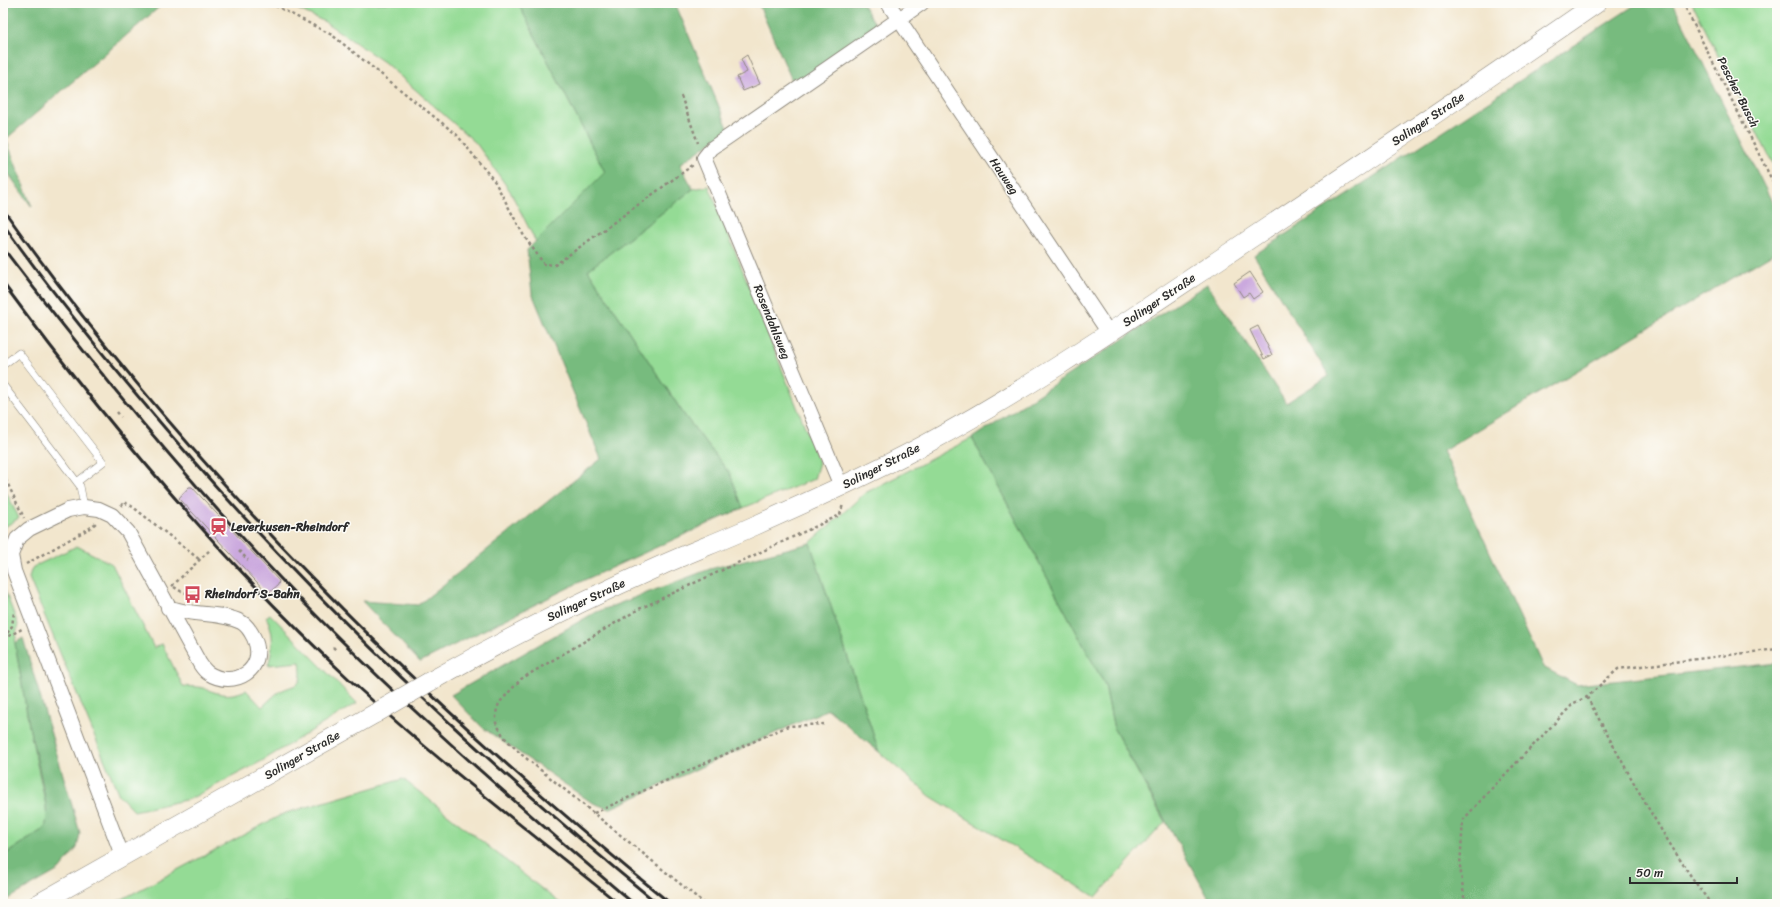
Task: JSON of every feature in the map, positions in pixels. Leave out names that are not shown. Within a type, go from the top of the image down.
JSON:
[{"type":"main road","name":"Solinger Straße","points":[[38,904],[122,855],[502,641],[661,565],[752,527],[841,486],[924,445],[1006,399],[1109,333],[1406,135],[1598,3]]},
{"type":"street","name":"Hauweg","points":[[888,3],[1109,333]]},
{"type":"street","points":[[704,158],[712,148],[922,3]]},
{"type":"street","name":"Rosendahlsweg","points":[[704,158],[841,486]]},
{"type":"street","points":[[122,855],[14,571],[11,555],[17,539],[29,529],[68,510],[84,507],[99,509],[112,515],[128,532],[168,608],[200,664],[208,672],[218,677],[233,679],[246,675],[254,666],[257,656],[256,643],[251,631],[242,622],[228,617],[168,608]]},
{"type":"lane","points":[[3,365],[19,352],[103,462],[77,482]]},
{"type":"lane","points":[[3,385],[80,486],[84,507]]},
{"type":"path","points":[[270,3],[332,36],[457,135],[495,182],[524,236],[544,264],[555,265],[704,158],[681,96]]},
{"type":"path","name":"Pescher Busch","points":[[1683,3],[1777,190]]},
{"type":"path","points":[[117,412],[121,417]]},
{"type":"path","points":[[3,474],[29,529]]},
{"type":"path","points":[[705,904],[521,754],[504,738],[496,723],[496,713],[499,703],[521,679],[639,609],[840,515],[844,500],[841,486]]},
{"type":"path","points":[[14,571],[112,515],[124,502],[134,507],[200,560]]},
{"type":"path","points":[[182,577],[211,549]]},
{"type":"path","points":[[239,551],[248,560]]},
{"type":"path","points":[[172,586],[182,592],[192,594]]},
{"type":"path","points":[[3,639],[12,626],[14,609]]},
{"type":"path","points":[[3,639],[33,623]]},
{"type":"path","points":[[333,647],[337,651]]},
{"type":"path","points":[[1465,904],[1460,866],[1463,820],[1574,703],[1587,697],[1618,669],[1777,649]]},
{"type":"path","points":[[1587,697],[1633,782],[1682,864],[1711,904]]},
{"type":"path","points":[[594,812],[788,726],[824,724]]},
{"type":"green space","points":[[3,3],[164,3],[6,139],[32,207],[3,166]]},
{"type":"green space","points":[[285,3],[518,3],[605,172],[536,242],[510,191],[476,143],[384,62],[325,22]]},
{"type":"green space","points":[[518,3],[675,3],[729,130],[680,164],[693,189],[588,270],[685,416],[730,474],[743,508],[580,582],[420,662],[362,601],[418,605],[601,459],[532,293],[527,250],[605,172]]},
{"type":"green space","points":[[758,3],[862,3],[877,27],[794,85]]},
{"type":"green space","points":[[1638,3],[1673,3],[1777,212],[1777,251],[1443,451],[1543,667],[1577,685],[1777,663],[1777,904],[1212,904],[1114,729],[1105,685],[972,438],[1207,284],[1286,403],[1329,376],[1254,255]]},
{"type":"green space","points":[[1692,3],[1777,3],[1777,172]]},
{"type":"green space","points":[[709,186],[819,462],[814,479],[743,508],[730,474],[685,416],[588,270],[693,189]]},
{"type":"green space","points":[[972,438],[1105,685],[1114,729],[1165,822],[1096,897],[930,796],[879,752],[810,543],[865,493]]},
{"type":"green space","points":[[3,486],[19,518],[3,528]]},
{"type":"green space","points":[[810,543],[879,752],[828,709],[609,809],[591,802],[483,728],[451,695],[594,613],[710,569]]},
{"type":"green space","points":[[77,546],[112,564],[154,648],[162,644],[183,686],[201,687],[224,694],[234,694],[246,690],[262,707],[276,694],[297,684],[301,678],[300,662],[268,665],[271,653],[272,635],[266,617],[270,614],[357,703],[262,761],[190,799],[134,811],[119,795],[29,578],[33,567]]},
{"type":"green space","points":[[3,586],[18,624],[15,643],[29,726],[46,806],[47,821],[45,828],[3,856]]},
{"type":"green space","points":[[23,638],[80,833],[77,848],[59,870],[3,902],[3,856],[45,828],[46,819],[44,793],[29,725],[15,643]]},
{"type":"green space","points":[[403,779],[561,904],[113,904],[283,814]]},
{"type":"building","points":[[747,55],[760,84],[743,91],[737,77],[747,72],[741,59]]},
{"type":"building","points":[[1250,272],[1263,292],[1253,299],[1249,293],[1243,297],[1234,283]]},
{"type":"building","points":[[1258,326],[1272,355],[1264,359],[1250,330]]},
{"type":"building","points":[[189,487],[192,487],[279,581],[278,585],[270,592],[267,593],[179,498]]},
{"type":"railway","points":[[3,209],[75,306],[151,400],[230,491],[313,579],[399,664],[487,747],[578,827],[671,904]]},
{"type":"railway","points":[[3,224],[73,317],[147,407],[265,540],[390,667],[455,728],[589,847],[658,904]]},
{"type":"railway","points":[[3,248],[69,333],[172,458],[280,578],[322,621],[452,746],[634,904]]},
{"type":"railway","points":[[3,283],[83,388],[168,490],[212,540],[303,635],[351,681],[416,739],[619,904]]},
{"type":"place","name":"Leverkusen-Rheindorf","points":[[218,527]]},
{"type":"place","name":"Rheindorf S-Bahn","points":[[192,594]]}]
